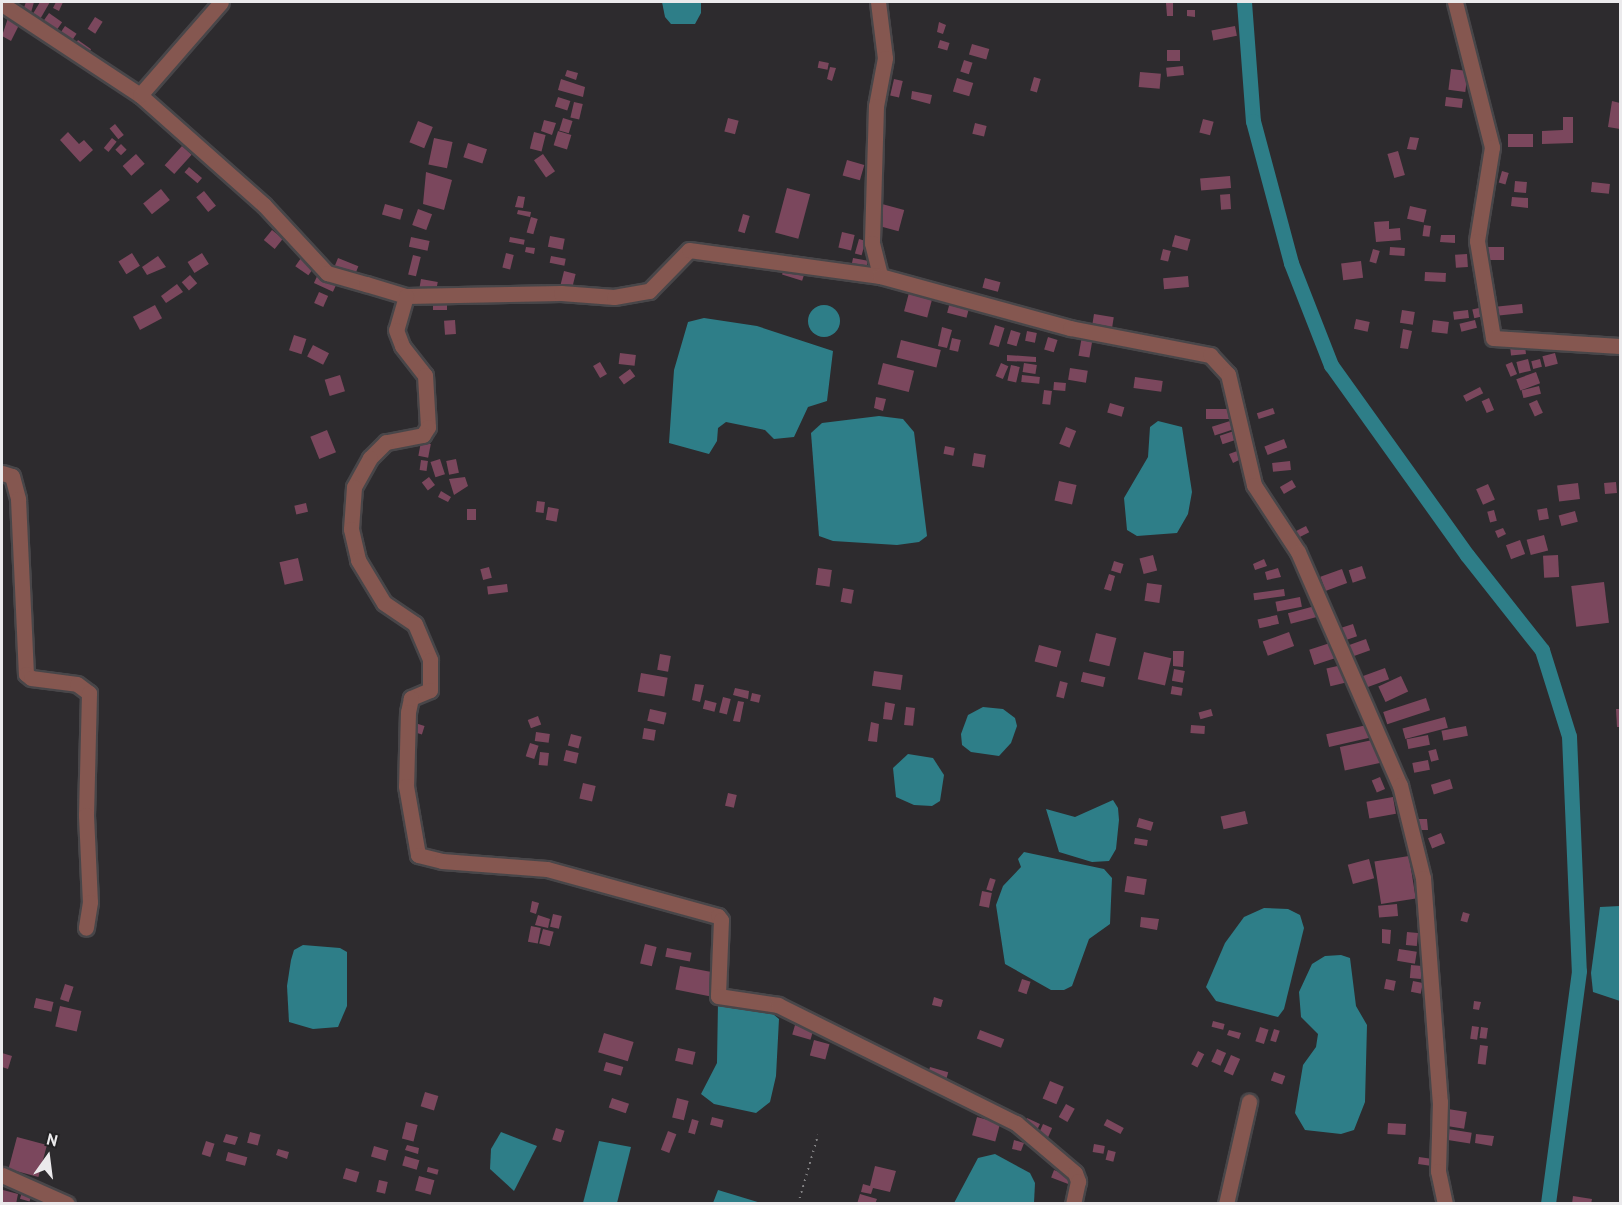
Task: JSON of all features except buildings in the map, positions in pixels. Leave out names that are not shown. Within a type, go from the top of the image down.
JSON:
[{"type":"street","points":[[140,95],[220,2]]},
{"type":"street","points":[[878,2],[885,58],[876,106],[872,243],[880,276]]},
{"type":"street","points":[[1455,2],[1492,147],[1477,241],[1493,338],[1620,346]]},
{"type":"street","points":[[2,4],[140,95],[264,205],[327,273],[406,296],[561,293],[614,297],[649,291],[689,250],[880,276],[1070,328],[1210,355],[1228,374],[1254,485],[1298,552],[1400,785],[1423,878],[1440,1102],[1438,1171],[1445,1203]]},
{"type":"street","points":[[406,296],[396,330],[402,346],[425,375],[428,427],[423,435],[386,442],[370,458],[354,487],[351,530],[358,560],[384,603],[415,624],[430,660],[430,690],[411,698],[408,712],[406,786],[418,855],[442,861],[547,869],[718,916],[722,920],[718,996],[778,1005],[1016,1123],[1076,1173],[1078,1181],[1073,1203]]},
{"type":"street","points":[[2,473],[12,476],[18,499],[26,674],[31,678],[77,684],[89,693],[86,815],[90,902],[86,928]]},
{"type":"street","points":[[1226,1203],[1250,1101]]},
{"type":"street","points":[[2,1175],[67,1203]]},
{"type":"path","points":[[798,1203],[818,1134]]},
{"type":"water","points":[[662,2],[701,2],[701,13],[695,24],[671,24],[665,17]]},
{"type":"water","points":[[824,305],[836,309],[840,321],[836,333],[824,337],[812,333],[808,321],[812,309]]},
{"type":"water","points":[[704,318],[757,326],[833,351],[827,401],[808,407],[794,437],[774,439],[765,430],[726,422],[718,428],[717,441],[709,454],[669,443],[674,370],[688,322]]},
{"type":"water","points":[[879,416],[903,419],[914,432],[927,536],[919,542],[897,545],[833,541],[819,536],[811,433],[822,423]]},
{"type":"water","points":[[1158,421],[1182,427],[1192,492],[1188,514],[1177,533],[1137,536],[1127,530],[1124,498],[1148,457],[1150,427]]},
{"type":"water","points":[[983,707],[1003,709],[1015,718],[1017,726],[1011,743],[999,756],[971,752],[962,745],[961,734],[968,715]]},
{"type":"water","points":[[908,754],[933,758],[944,775],[940,801],[932,806],[914,805],[896,797],[893,768]]},
{"type":"water","points":[[1113,800],[1118,808],[1119,820],[1116,849],[1109,861],[1092,862],[1059,852],[1046,809],[1075,817]]},
{"type":"water","points":[[1024,852],[1104,869],[1112,878],[1110,924],[1089,939],[1072,986],[1064,990],[1051,990],[1005,964],[996,905],[1003,886],[1021,867],[1018,859]]},
{"type":"water","points":[[1620,906],[1620,1001],[1593,992],[1591,973],[1600,907]]},
{"type":"water","points":[[1264,908],[1288,909],[1300,915],[1304,928],[1284,1009],[1278,1017],[1216,1001],[1206,987],[1225,943],[1244,917]]},
{"type":"water","points":[[303,945],[340,948],[347,952],[347,1006],[338,1027],[313,1029],[289,1022],[287,986],[291,960],[294,950]]},
{"type":"water","points":[[1341,955],[1350,958],[1356,1006],[1367,1025],[1365,1102],[1354,1130],[1341,1134],[1305,1130],[1295,1113],[1303,1065],[1316,1047],[1318,1034],[1301,1017],[1299,992],[1312,964],[1325,956]]},
{"type":"water","points":[[718,1002],[767,1009],[779,1019],[776,1076],[770,1102],[756,1113],[714,1104],[701,1094],[717,1063]]},
{"type":"water","points":[[501,1132],[537,1146],[514,1191],[490,1169],[491,1149]]},
{"type":"water","points":[[599,1141],[631,1147],[617,1203],[583,1203]]},
{"type":"water","points":[[995,1154],[1030,1173],[1035,1183],[1034,1203],[954,1203],[978,1158]]},
{"type":"water","points":[[718,1190],[761,1203],[713,1203]]},
{"type":"waterway","points":[[1244,2],[1253,121],[1291,263],[1331,365],[1467,555],[1542,650],[1569,736],[1579,971],[1548,1204]]}]
